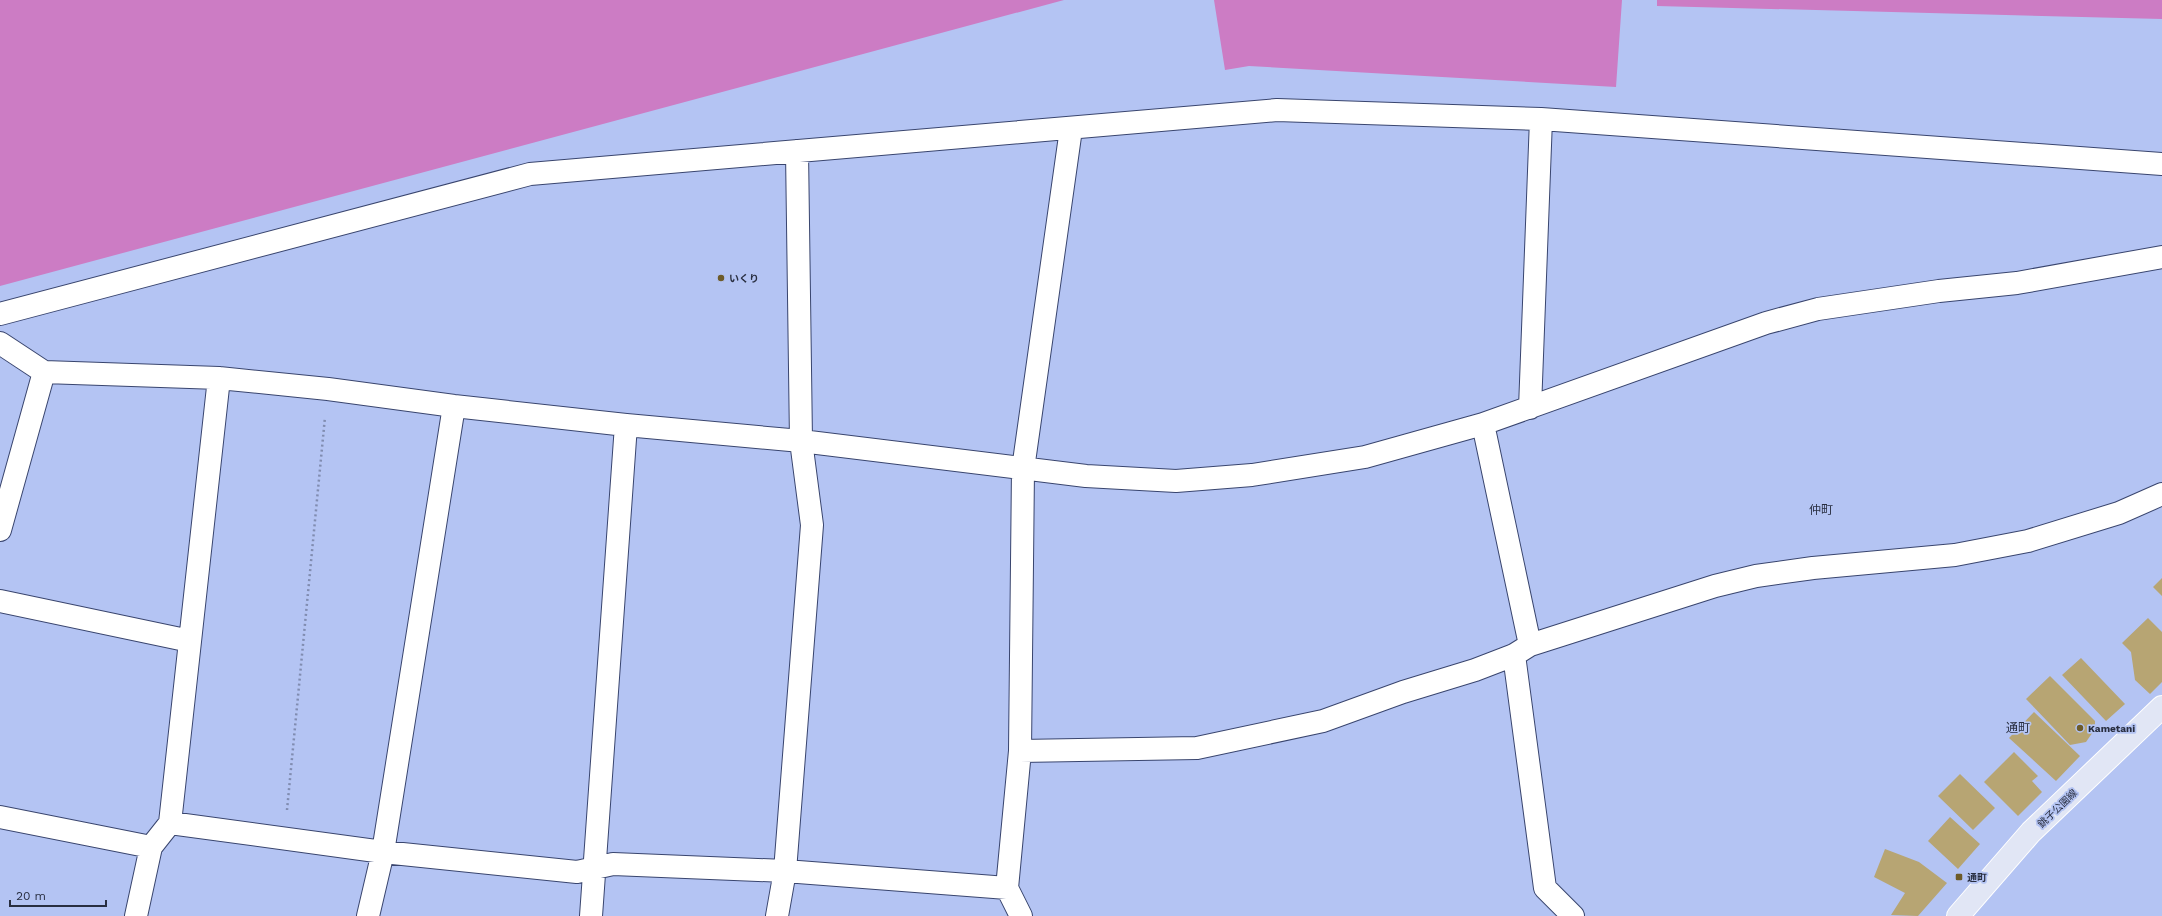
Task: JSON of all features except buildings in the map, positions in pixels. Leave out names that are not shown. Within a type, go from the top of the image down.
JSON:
[{"type":"main road","name":"銚子公園線","points":[[1958,916],[2031,832],[2162,708]]},
{"type":"street","points":[[0,314],[530,174],[1277,110],[1541,119],[2162,164]]},
{"type":"street","points":[[1530,408],[1541,119]]},
{"type":"street","points":[[1021,916],[1008,888],[1020,751],[1023,469],[1071,128]]},
{"type":"street","points":[[777,916],[785,871],[812,525],[801,441],[797,151]]},
{"type":"street","points":[[0,343],[44,372],[219,378],[328,388],[454,406],[626,425],[801,441],[1086,476],[1176,481],[1252,475],[1365,457],[1483,424],[1766,323],[1818,309],[1940,291],[2017,283],[2162,257]]},
{"type":"street","points":[[0,530],[44,372]]},
{"type":"street","points":[[136,916],[151,847],[170,823],[219,378]]},
{"type":"street","points":[[368,916],[383,852],[454,406]]},
{"type":"street","points":[[1483,424],[1522,650],[1545,888],[1573,916]]},
{"type":"street","points":[[591,916],[626,425]]},
{"type":"street","points":[[1020,751],[1197,748],[1323,721],[1403,692],[1475,670],[1522,650],[1715,586],[1756,576],[1813,568],[1955,555],[2028,541],[2119,514],[2162,494]]},
{"type":"street","points":[[0,601],[190,641]]},
{"type":"street","points":[[0,817],[151,847]]},
{"type":"street","points":[[170,823],[383,852],[578,872],[594,870],[613,864],[785,871],[1008,888]]},
{"type":"path","points":[[284,838],[328,388]]},
{"type":"shaded area","points":[[0,0],[1064,0],[0,286]]},
{"type":"shaded area","points":[[1214,0],[1622,0],[1616,87],[1249,66],[1225,70]]},
{"type":"shaded area","points":[[1657,0],[2162,0],[2162,19],[1657,6]]},
{"type":"place","name":"いくり","points":[[721,278]]},
{"type":"place","name":"Kametani","points":[[2080,728]]},
{"type":"place","name":"通町","points":[[1959,877]]},
{"type":"district","name":"仲町","points":[[1821,510]]},
{"type":"district","name":"通町","points":[[2018,728]]}]
